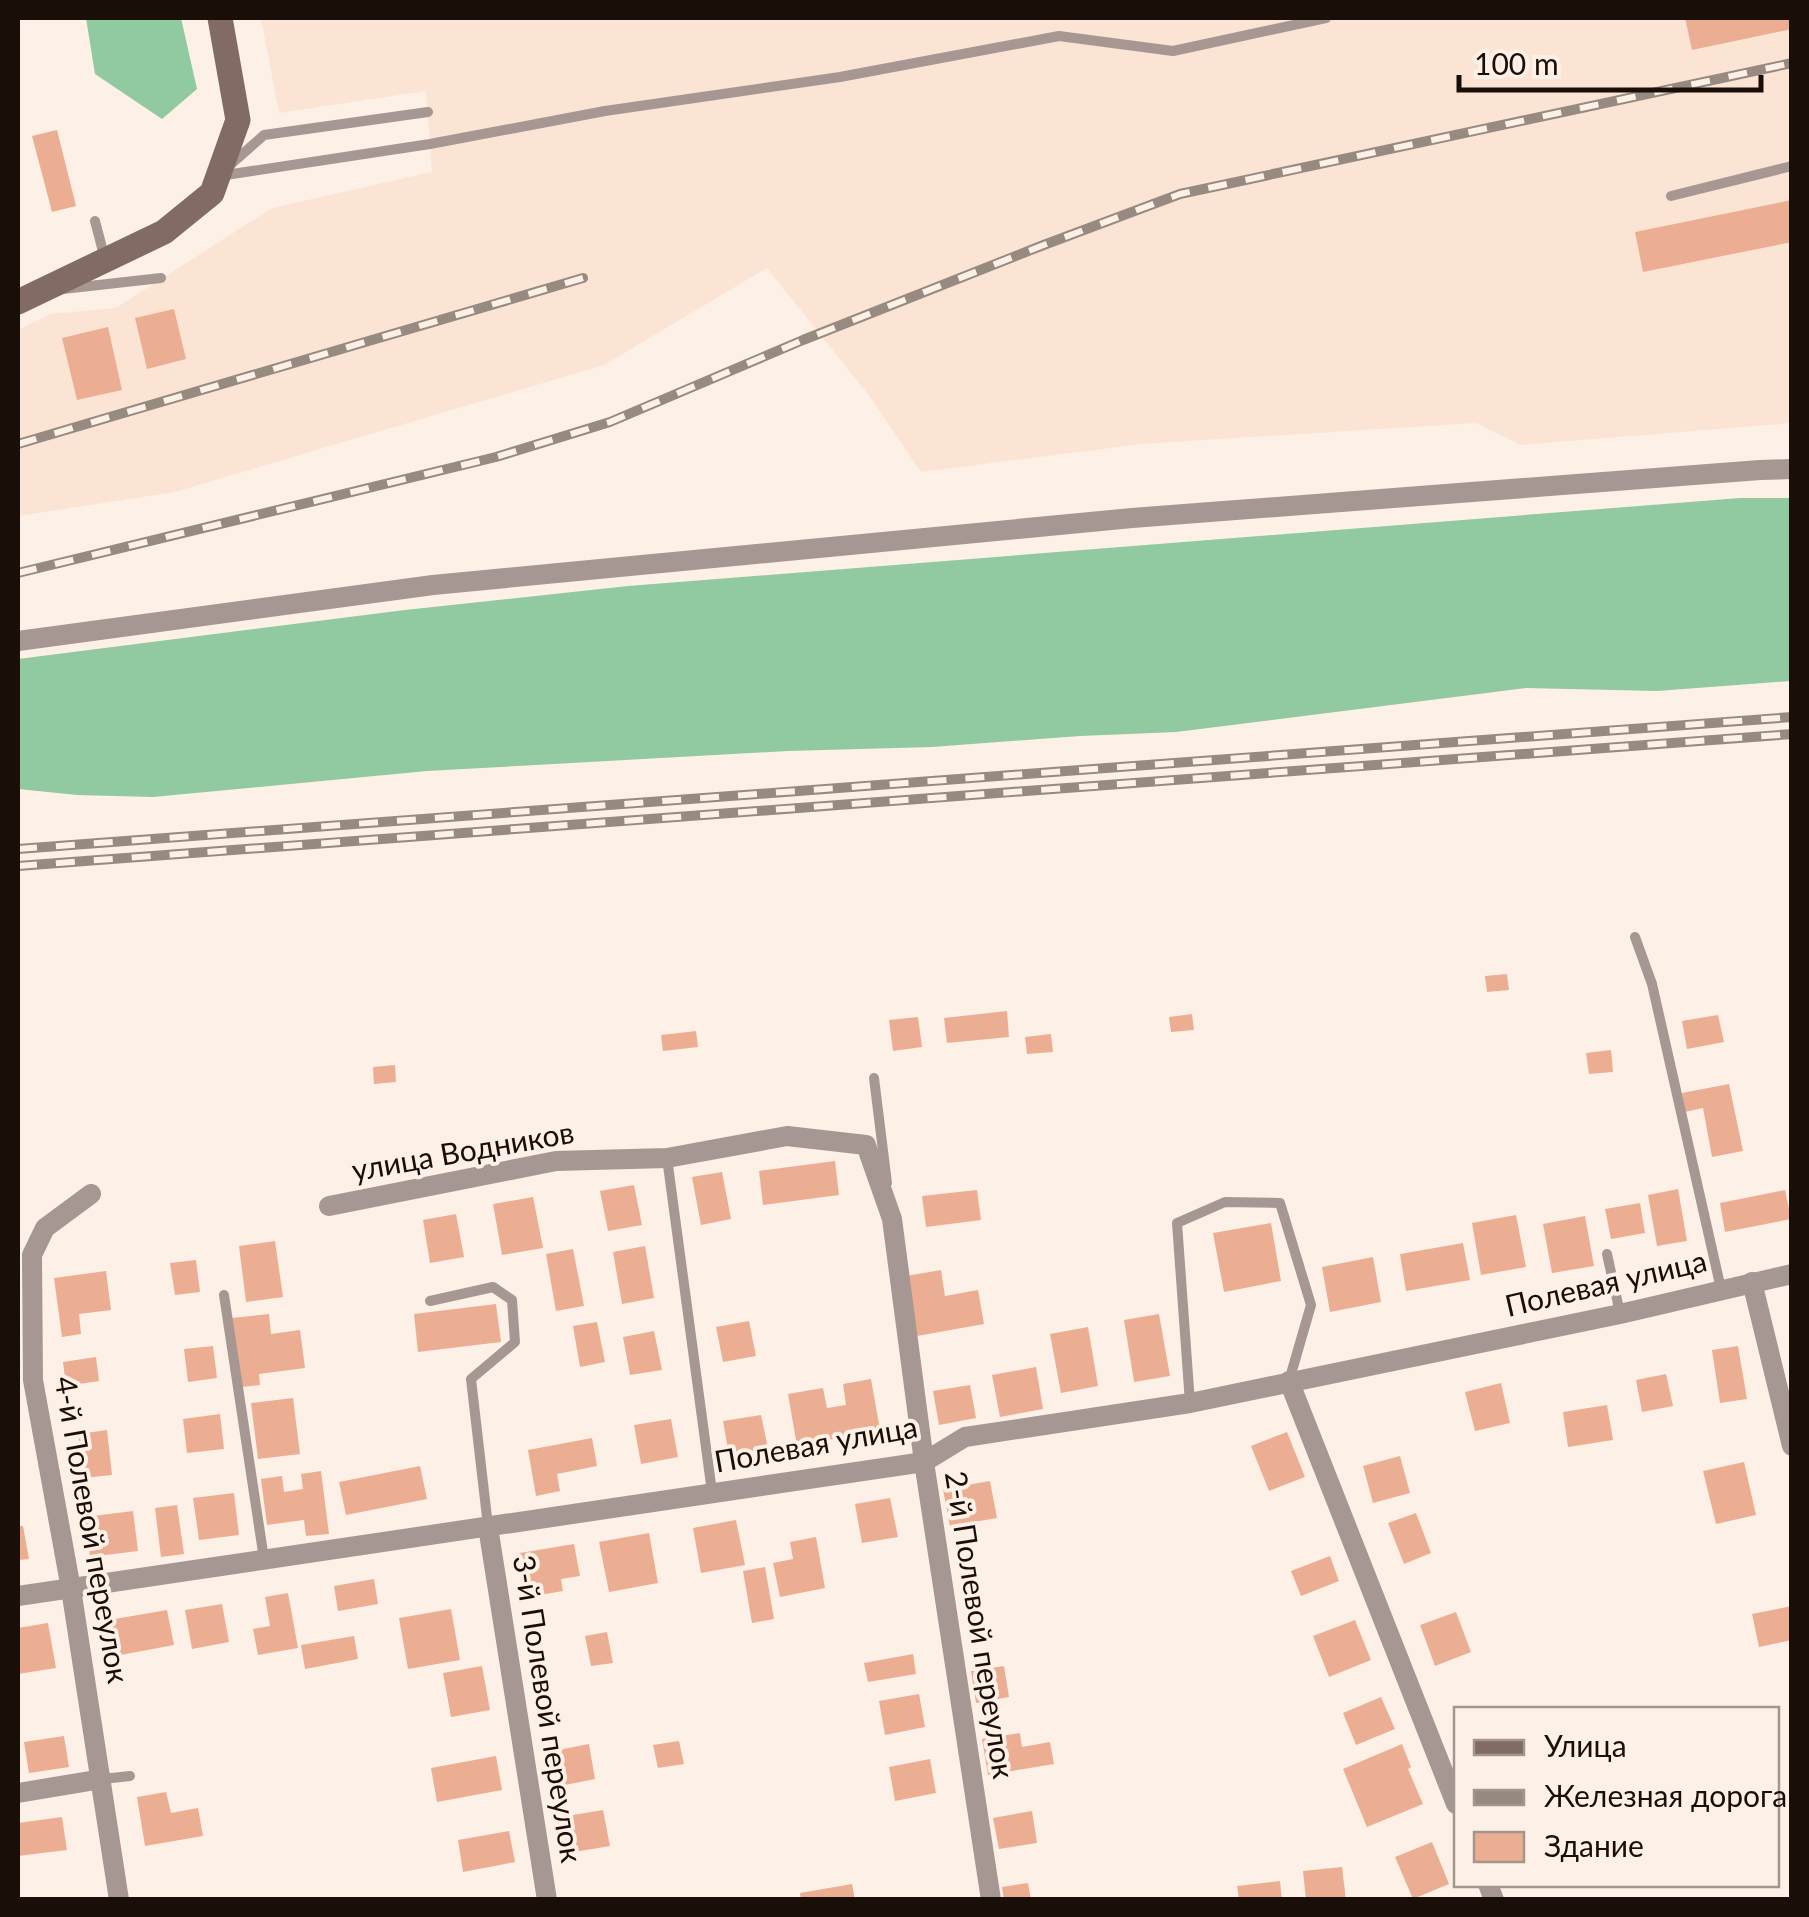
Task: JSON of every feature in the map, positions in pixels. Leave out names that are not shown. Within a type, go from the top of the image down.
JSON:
[{"type":"street","points":[[28,297],[164,232],[212,193],[238,120],[220,18]]},
{"type":"street","points":[[18,641],[433,585],[1132,518],[1792,470]]},
{"type":"street","name":"2-й Полевой переулок","points":[[667,1158],[787,1136],[866,1146],[892,1219],[924,1462],[991,1900]]},
{"type":"street","name":"улица Водников","points":[[329,1206],[556,1162],[667,1158]]},
{"type":"street","name":"4-й Полевой переулок","points":[[91,1194],[45,1228],[25,1252],[33,1380],[71,1589],[119,1900]]},
{"type":"street","name":"Полевая улица","points":[[18,1596],[924,1462],[965,1437],[1190,1403],[1620,1314],[1792,1274]]},
{"type":"street","points":[[1752,1282],[1792,1446]]},
{"type":"street","points":[[1290,1381],[1454,1799]]},
{"type":"street","name":"3-й Полевой переулок","points":[[488,1527],[548,1900]]},
{"type":"street","points":[[18,1793],[102,1779]]},
{"type":"lane","points":[[218,176],[430,144],[605,111],[840,77],[1059,36],[1173,51],[1326,18]]},
{"type":"lane","points":[[218,176],[264,135],[428,112]]},
{"type":"lane","points":[[1671,196],[1792,166]]},
{"type":"lane","points":[[95,222],[105,260]]},
{"type":"lane","points":[[28,297],[162,278]]},
{"type":"lane","points":[[1635,936],[1652,984],[1721,1289]]},
{"type":"lane","points":[[874,1078],[892,1219]]},
{"type":"lane","points":[[667,1158],[712,1494]]},
{"type":"lane","points":[[1190,1403],[1177,1223],[1225,1202],[1280,1203],[1310,1305],[1290,1381]]},
{"type":"lane","points":[[1608,1254],[1620,1314]]},
{"type":"lane","points":[[430,1301],[493,1287],[512,1300],[515,1342],[471,1379],[488,1527]]},
{"type":"lane","points":[[224,1295],[264,1560]]},
{"type":"lane","points":[[102,1779],[130,1776]]},
{"type":"shaded area","points":[[261,18],[1791,18],[1791,423],[1521,445],[1476,423],[1142,444],[921,472],[870,397],[767,268],[604,365],[175,492],[18,516],[18,330],[51,314],[116,308],[272,208],[432,172],[426,91],[279,113]]},
{"type":"green space","points":[[86,18],[181,18],[197,89],[162,119],[95,74]]},
{"type":"green space","points":[[1740,498],[1791,498],[1791,681],[1657,691],[1526,688],[1176,732],[427,771],[153,797],[18,789],[18,659],[628,586]]},
{"type":"building","points":[[1685,18],[1792,18],[1792,29],[1692,50]]},
{"type":"building","points":[[57,130],[76,206],[52,212],[32,136]]},
{"type":"building","points":[[1792,200],[1792,242],[1643,272],[1635,232]]},
{"type":"building","points":[[174,309],[186,359],[147,369],[135,318]]},
{"type":"building","points":[[108,327],[122,390],[77,400],[62,338]]},
{"type":"building","points":[[1507,974],[1509,990],[1487,992],[1485,976]]},
{"type":"building","points":[[1007,1011],[1009,1037],[947,1043],[944,1018]]},
{"type":"building","points":[[1192,1014],[1194,1030],[1171,1032],[1169,1017]]},
{"type":"building","points":[[1718,1015],[1724,1042],[1687,1049],[1682,1021]]},
{"type":"building","points":[[918,1017],[922,1047],[893,1051],[889,1020]]},
{"type":"building","points":[[696,1031],[698,1047],[663,1051],[661,1035]]},
{"type":"building","points":[[1051,1034],[1053,1052],[1027,1054],[1025,1037]]},
{"type":"building","points":[[1611,1050],[1613,1072],[1589,1074],[1586,1053]]},
{"type":"building","points":[[395,1065],[396,1082],[374,1084],[373,1067]]},
{"type":"building","points":[[1729,1084],[1743,1151],[1712,1157],[1703,1108],[1685,1112],[1682,1093]]},
{"type":"building","points":[[835,1161],[839,1195],[763,1205],[759,1171]]},
{"type":"building","points":[[722,1172],[731,1219],[701,1225],[692,1177]]},
{"type":"building","points":[[634,1185],[642,1225],[608,1231],[600,1191]]},
{"type":"building","points":[[1678,1189],[1687,1241],[1657,1246],[1648,1195]]},
{"type":"building","points":[[977,1190],[981,1220],[926,1227],[922,1196]]},
{"type":"building","points":[[1785,1190],[1791,1219],[1725,1232],[1720,1203]]},
{"type":"building","points":[[533,1197],[543,1248],[502,1255],[493,1204]]},
{"type":"building","points":[[1640,1203],[1645,1233],[1611,1239],[1605,1209]]},
{"type":"building","points":[[456,1214],[464,1257],[430,1263],[423,1220]]},
{"type":"building","points":[[1516,1215],[1526,1267],[1481,1275],[1472,1223]]},
{"type":"building","points":[[1585,1216],[1594,1266],[1552,1273],[1543,1224]]},
{"type":"building","points":[[1271,1223],[1281,1281],[1224,1292],[1213,1233]]},
{"type":"building","points":[[275,1241],[283,1297],[246,1302],[239,1246]]},
{"type":"building","points":[[1463,1243],[1470,1280],[1406,1291],[1400,1254]]},
{"type":"building","points":[[645,1246],[654,1298],[622,1304],[613,1252]]},
{"type":"building","points":[[573,1249],[584,1306],[556,1311],[546,1254]]},
{"type":"building","points":[[1373,1257],[1381,1302],[1330,1312],[1322,1267]]},
{"type":"building","points":[[196,1260],[200,1292],[175,1295],[170,1263]]},
{"type":"building","points":[[941,1270],[945,1296],[978,1290],[984,1324],[917,1336],[906,1276]]},
{"type":"building","points":[[106,1271],[111,1310],[79,1314],[81,1334],[62,1337],[54,1278]]},
{"type":"building","points":[[496,1304],[501,1342],[418,1352],[414,1314]]},
{"type":"building","points":[[269,1314],[271,1334],[300,1330],[305,1368],[259,1374],[260,1385],[241,1387],[232,1318]]},
{"type":"building","points":[[1159,1314],[1170,1376],[1134,1382],[1124,1320]]},
{"type":"building","points":[[749,1321],[756,1356],[723,1362],[716,1327]]},
{"type":"building","points":[[597,1322],[605,1362],[580,1367],[573,1326]]},
{"type":"building","points":[[1088,1327],[1098,1386],[1061,1393],[1050,1334]]},
{"type":"building","points":[[654,1331],[662,1370],[630,1375],[623,1337]]},
{"type":"building","points":[[213,1346],[217,1378],[188,1382],[184,1349]]},
{"type":"building","points":[[1738,1346],[1747,1399],[1720,1403],[1712,1350]]},
{"type":"building","points":[[96,1357],[99,1381],[66,1386],[63,1362]]},
{"type":"building","points":[[1036,1367],[1043,1409],[1000,1417],[992,1375]]},
{"type":"building","points":[[1666,1374],[1673,1406],[1642,1412],[1636,1380]]},
{"type":"building","points":[[871,1379],[880,1430],[797,1446],[788,1394],[823,1388],[827,1408],[846,1405],[843,1384]]},
{"type":"building","points":[[1501,1383],[1510,1423],[1475,1431],[1465,1392]]},
{"type":"building","points":[[970,1385],[976,1418],[939,1425],[933,1391]]},
{"type":"building","points":[[293,1398],[300,1454],[258,1459],[251,1403]]},
{"type":"building","points":[[1607,1405],[1613,1440],[1568,1447],[1563,1412]]},
{"type":"building","points":[[220,1414],[224,1449],[187,1453],[183,1419]]},
{"type":"building","points":[[761,1415],[768,1448],[729,1455],[723,1421]]},
{"type":"building","points":[[671,1419],[678,1457],[641,1464],[634,1425]]},
{"type":"building","points":[[107,1430],[112,1475],[84,1478],[78,1434]]},
{"type":"building","points":[[1287,1432],[1305,1477],[1269,1491],[1251,1446]]},
{"type":"building","points":[[592,1438],[597,1466],[557,1474],[560,1491],[536,1496],[528,1450]]},
{"type":"building","points":[[1400,1456],[1410,1493],[1373,1503],[1363,1466]]},
{"type":"building","points":[[1744,1462],[1756,1515],[1716,1524],[1703,1471]]},
{"type":"building","points":[[420,1466],[427,1499],[346,1515],[339,1482]]},
{"type":"building","points":[[321,1471],[329,1534],[306,1536],[304,1520],[267,1525],[261,1479],[282,1476],[284,1492],[303,1489],[301,1474]]},
{"type":"building","points":[[990,1481],[997,1518],[950,1526],[943,1489]]},
{"type":"building","points":[[234,1493],[239,1535],[199,1540],[193,1498]]},
{"type":"building","points":[[890,1498],[898,1537],[862,1543],[855,1504]]},
{"type":"building","points":[[177,1505],[184,1554],[161,1557],[155,1508]]},
{"type":"building","points":[[133,1511],[138,1551],[90,1557],[85,1517]]},
{"type":"building","points":[[1416,1513],[1431,1553],[1404,1564],[1388,1523]]},
{"type":"building","points":[[736,1520],[745,1565],[701,1573],[693,1528]]},
{"type":"building","points":[[18,1526],[23,1526],[29,1559],[18,1560]]},
{"type":"building","points":[[649,1533],[658,1583],[609,1592],[599,1542]]},
{"type":"building","points":[[816,1537],[825,1588],[780,1597],[773,1563],[793,1559],[790,1542]]},
{"type":"building","points":[[574,1544],[580,1576],[561,1579],[563,1591],[528,1597],[520,1553]]},
{"type":"building","points":[[1330,1556],[1339,1581],[1301,1596],[1291,1571]]},
{"type":"building","points":[[765,1567],[774,1619],[752,1623],[743,1571]]},
{"type":"building","points":[[374,1579],[378,1604],[338,1611],[334,1586]]},
{"type":"building","points":[[288,1593],[298,1648],[258,1655],[253,1629],[270,1626],[265,1597]]},
{"type":"building","points":[[222,1604],[229,1642],[192,1649],[185,1610]]},
{"type":"building","points":[[1792,1606],[1792,1640],[1759,1647],[1752,1614]]},
{"type":"building","points":[[451,1609],[460,1660],[408,1669],[399,1618]]},
{"type":"building","points":[[167,1610],[174,1645],[110,1657],[103,1621]]},
{"type":"building","points":[[1456,1612],[1471,1652],[1435,1666],[1420,1625]]},
{"type":"building","points":[[1355,1620],[1371,1660],[1329,1677],[1313,1636]]},
{"type":"building","points":[[48,1623],[56,1668],[18,1674],[18,1628]]},
{"type":"building","points":[[607,1632],[613,1663],[591,1666],[585,1636]]},
{"type":"building","points":[[354,1636],[358,1659],[305,1669],[301,1645]]},
{"type":"building","points":[[913,1654],[916,1674],[868,1682],[864,1663]]},
{"type":"building","points":[[482,1666],[490,1710],[451,1717],[443,1673]]},
{"type":"building","points":[[1004,1666],[1009,1697],[976,1703],[971,1671]]},
{"type":"building","points":[[919,1694],[925,1727],[885,1735],[879,1701]]},
{"type":"building","points":[[1381,1697],[1395,1729],[1356,1745],[1343,1713]]},
{"type":"building","points":[[1020,1733],[1022,1747],[1050,1742],[1054,1764],[988,1775],[982,1739]]},
{"type":"building","points":[[64,1736],[69,1767],[29,1773],[24,1742]]},
{"type":"building","points":[[679,1741],[684,1764],[658,1768],[653,1745]]},
{"type":"building","points":[[589,1744],[595,1779],[560,1786],[553,1751]]},
{"type":"building","points":[[1402,1744],[1423,1804],[1367,1827],[1343,1769]]},
{"type":"building","points":[[496,1756],[502,1790],[437,1802],[431,1768]]},
{"type":"building","points":[[930,1759],[936,1793],[895,1801],[889,1767]]},
{"type":"building","points":[[166,1792],[171,1813],[198,1808],[203,1836],[145,1846],[137,1797]]},
{"type":"building","points":[[603,1810],[610,1846],[568,1853],[561,1817]]},
{"type":"building","points":[[1032,1811],[1037,1843],[999,1849],[993,1818]]},
{"type":"building","points":[[62,1817],[67,1850],[18,1856],[18,1823]]},
{"type":"building","points":[[509,1831],[515,1862],[463,1872],[458,1840]]},
{"type":"building","points":[[1432,1842],[1449,1884],[1413,1899],[1395,1857]]},
{"type":"building","points":[[1342,1867],[1346,1900],[1306,1900],[1303,1871]]},
{"type":"building","points":[[1280,1881],[1282,1900],[1239,1900],[1237,1886]]},
{"type":"building","points":[[1028,1883],[1031,1900],[1004,1900],[1002,1887]]},
{"type":"building","points":[[852,1884],[855,1900],[801,1900],[800,1893]]},
{"type":"railway","points":[[18,573],[496,457],[610,422],[803,340],[1180,194],[1792,63]]},
{"type":"railway","points":[[18,444],[583,278]]},
{"type":"railway","points":[[18,849],[1792,717]]},
{"type":"railway","points":[[18,866],[1792,734]]}]
